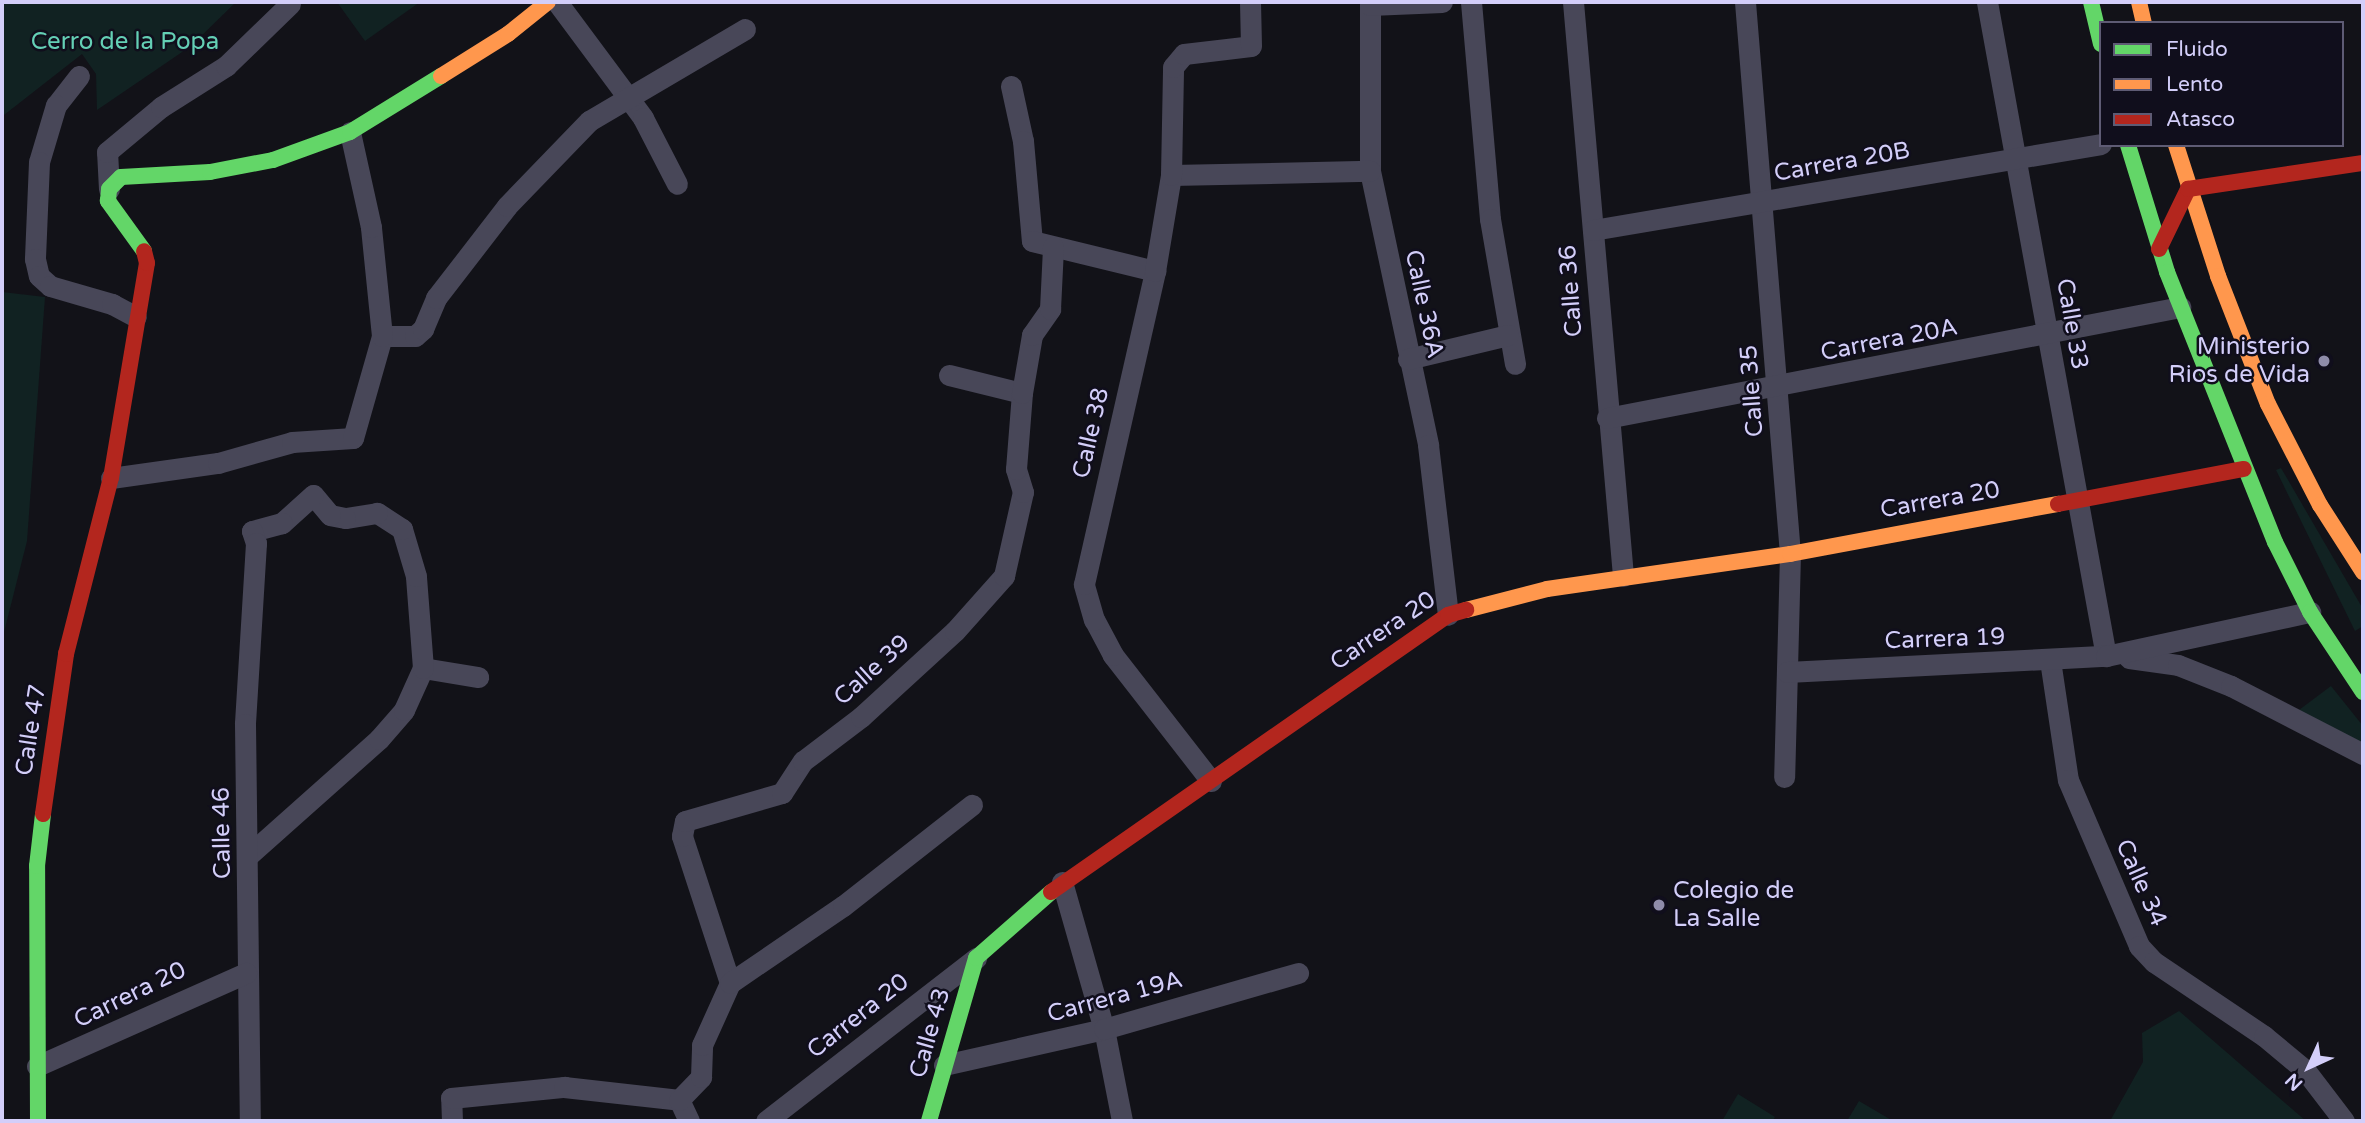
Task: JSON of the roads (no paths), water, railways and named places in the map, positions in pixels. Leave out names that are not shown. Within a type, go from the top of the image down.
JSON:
[{"type":"main road","points":[[109,189],[121,177],[210,172],[273,160],[350,132],[508,34],[548,2]]},
{"type":"main road","points":[[2091,2],[2099,36]]},
{"type":"main road","points":[[2138,2],[2143,21]]},
{"type":"main road","points":[[2129,147],[2159,249],[2244,470],[2310,612],[2363,692]]},
{"type":"main road","points":[[2177,147],[2188,189],[2267,404],[2320,505],[2363,572]]},
{"type":"main road","points":[[2188,189],[2363,163]]},
{"type":"main road","name":"Calle 47","points":[[38,1121],[37,866],[48,762],[66,654],[111,478],[146,263],[142,245],[108,201],[109,189]]},
{"type":"main road","points":[[2159,249],[2188,189]]},
{"type":"main road","name":"Carrera 20","points":[[976,958],[1062,881],[1211,781],[1448,615],[1547,589],[1790,554],[2244,470]]},
{"type":"main road","name":"Calle 43","points":[[929,1121],[976,958]]},
{"type":"street","points":[[557,2],[629,97],[677,184]]},
{"type":"street","name":"Calle 38","points":[[1211,781],[1113,655],[1094,620],[1084,583],[1155,271],[1171,175],[1176,60],[1184,54],[1251,46],[1250,2]]},
{"type":"street","points":[[1370,3],[1442,2]]},
{"type":"street","points":[[1471,2],[1490,219],[1515,364]]},
{"type":"street","name":"Calle 36","points":[[1573,2],[1607,418],[1623,576]]},
{"type":"street","name":"Calle 35","points":[[1745,2],[1764,202],[1790,554],[1784,777]]},
{"type":"street","name":"Calle 33","points":[[1987,2],[2105,656]]},
{"type":"street","name":"Calle 36A","points":[[1370,3],[1370,171],[1428,445],[1448,615]]},
{"type":"street","points":[[109,189],[107,152],[161,107],[226,66],[290,4]]},
{"type":"street","points":[[382,336],[415,336],[424,329],[436,298],[507,205],[589,121],[745,29]]},
{"type":"street","points":[[79,76],[56,105],[39,162],[35,259],[39,276],[50,286],[112,304],[136,317]]},
{"type":"street","points":[[1011,86],[1023,141],[1032,241],[1155,271]]},
{"type":"street","points":[[111,478],[218,463],[292,442],[353,438],[382,336],[371,227],[350,132]]},
{"type":"street","name":"Carrera 20B","points":[[1592,230],[2099,144]]},
{"type":"street","points":[[1171,175],[1370,171]]},
{"type":"street","points":[[949,375],[1022,393],[1032,335],[1050,309],[1053,247]]},
{"type":"street","name":"Carrera 20A","points":[[1607,418],[2048,336],[2180,307]]},
{"type":"street","points":[[1408,359],[1508,335]]},
{"type":"street","name":"Calle 39","points":[[730,983],[681,836],[685,821],[782,793],[803,761],[861,717],[955,631],[1004,576],[1023,492],[1016,469],[1022,393]]},
{"type":"street","name":"Calle 46","points":[[250,1121],[246,973],[250,854],[245,724],[256,543],[252,531],[282,523],[313,495],[330,515],[345,518],[377,513],[402,529],[416,576],[423,668]]},
{"type":"street","name":"Carrera 19","points":[[1787,672],[2105,656],[2310,612]]},
{"type":"street","name":"Carrera 19","points":[[2105,656],[2161,661],[2206,675],[2363,754]]},
{"type":"street","name":"Calle 34","points":[[2050,660],[2068,780],[2139,946],[2154,962],[2264,1036],[2305,1070],[2344,1121]]},
{"type":"street","points":[[250,854],[379,739],[410,701],[423,668],[478,677]]},
{"type":"street","points":[[679,1100],[701,1077],[702,1045],[730,983],[843,906],[972,805]]},
{"type":"street","points":[[1062,881],[1104,1029],[1122,1121]]},
{"type":"street","name":"Carrera 20","points":[[766,1121],[976,958]]},
{"type":"street","name":"Carrera 20","points":[[37,1066],[197,991],[246,973]]},
{"type":"street","name":"Carrera 19A","points":[[944,1065],[1104,1029],[1298,973]]},
{"type":"street","points":[[452,1121],[451,1098],[564,1087],[679,1100]]},
{"type":"street","points":[[679,1100],[689,1121]]},
{"type":"place","name":"Ministerio Rios de Vida","points":[[2324,361]]},
{"type":"place","name":"Colegio de La Salle","points":[[1659,905]]},
{"type":"park label","name":"Cerro de la Popa","points":[[125,42]]}]
